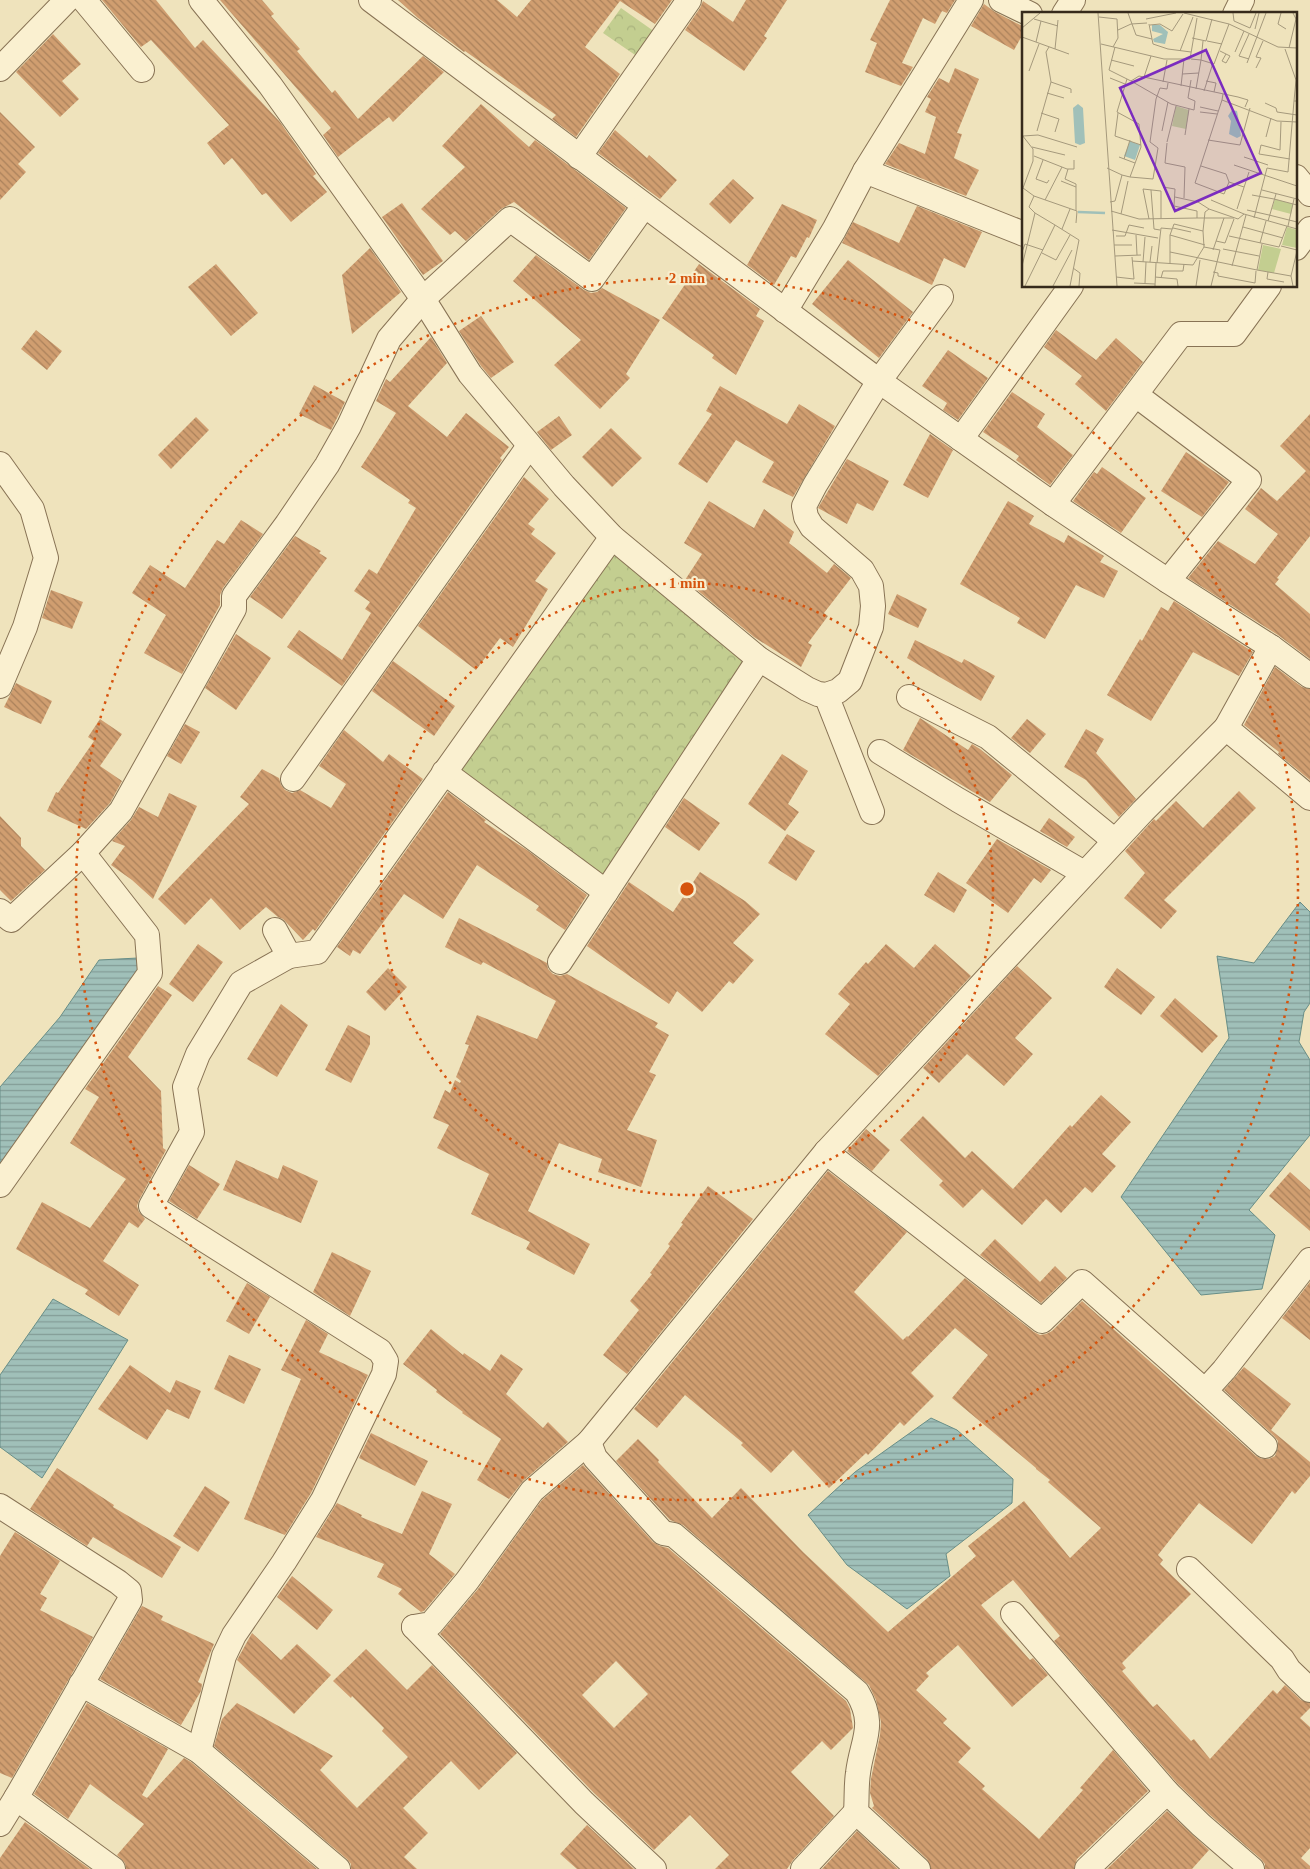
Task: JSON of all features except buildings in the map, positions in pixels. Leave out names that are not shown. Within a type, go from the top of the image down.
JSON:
[{"type":"street","points":[[0,69],[67,0]]},
{"type":"street","points":[[84,0],[142,70]]},
{"type":"street","points":[[201,0],[270,85],[423,299],[470,374],[529,446],[612,537],[759,659],[807,690],[818,694],[826,695],[838,691],[850,681],[871,627],[873,606],[871,586],[862,570],[812,527],[806,517],[804,506],[879,381],[941,297]]},
{"type":"street","points":[[371,0],[879,381],[1053,504],[1271,648],[1310,676]]},
{"type":"street","points":[[579,157],[689,0]]},
{"type":"street","points":[[785,311],[834,230],[865,171],[971,0]]},
{"type":"street","points":[[1001,0],[1026,12]]},
{"type":"street","points":[[1065,12],[1073,0]]},
{"type":"street","points":[[1236,12],[1242,0]]},
{"type":"street","points":[[865,171],[1022,233]]},
{"type":"street","points":[[1298,179],[1310,194]]},
{"type":"street","points":[[0,911],[11,920],[83,853],[121,811],[234,609],[234,596],[328,465],[349,426],[388,340],[423,299],[510,220],[592,279],[644,206]]},
{"type":"street","points":[[1298,245],[1310,229]]},
{"type":"street","points":[[961,439],[1070,288]]},
{"type":"street","points":[[1053,504],[1181,334],[1234,334],[1268,288]]},
{"type":"street","points":[[1136,395],[1249,480],[1168,581]]},
{"type":"street","points":[[293,780],[529,446]]},
{"type":"street","points":[[0,464],[32,509],[46,558],[25,627],[0,686]]},
{"type":"street","points":[[200,1751],[224,1656],[234,1635],[284,1562],[322,1500],[384,1374],[386,1362],[380,1351],[151,1206],[192,1132],[185,1088],[198,1054],[241,983],[289,956],[317,952],[612,537]]},
{"type":"street","points":[[654,1869],[584,1803],[414,1627],[431,1624],[467,1581],[532,1491],[590,1442],[826,1152],[1084,873],[1226,728],[1271,648]]},
{"type":"street","points":[[560,962],[759,659]]},
{"type":"street","points":[[826,695],[872,812]]},
{"type":"street","points":[[909,697],[988,737],[1115,841]]},
{"type":"street","points":[[1226,728],[1310,798]]},
{"type":"street","points":[[880,752],[1084,873]]},
{"type":"street","points":[[444,772],[606,892]]},
{"type":"street","points":[[0,1185],[150,973],[147,935],[83,853]]},
{"type":"street","points":[[275,930],[289,956]]},
{"type":"street","points":[[826,1152],[1042,1321],[1082,1282],[1265,1446]]},
{"type":"street","points":[[1205,1392],[1310,1260]]},
{"type":"street","points":[[590,1442],[595,1458],[663,1533],[674,1535],[857,1692],[864,1704],[868,1730],[858,1772],[856,1812],[803,1869]]},
{"type":"street","points":[[0,1506],[118,1582],[129,1591],[130,1600],[0,1824]]},
{"type":"street","points":[[1189,1568],[1282,1659],[1310,1690]]},
{"type":"street","points":[[1012,1614],[1167,1792],[1200,1825],[1252,1869]]},
{"type":"street","points":[[81,1684],[200,1751],[338,1869]]},
{"type":"street","points":[[1087,1869],[1167,1792]]},
{"type":"street","points":[[16,1798],[113,1869]]},
{"type":"street","points":[[856,1812],[918,1869]]},
{"type":"green space","points":[[621,8],[655,32],[638,57],[603,33]]},
{"type":"green space","points":[[612,545],[754,661],[606,892],[444,772]]},
{"type":"water","points":[[1300,902],[1310,912],[1310,1003],[1304,1012],[1299,1042],[1310,1060],[1310,1135],[1249,1210],[1275,1235],[1262,1289],[1201,1295],[1121,1197],[1229,1038],[1217,956],[1254,963]]},
{"type":"water","points":[[138,958],[145,971],[0,1169],[0,1087],[60,1017],[99,960]]},
{"type":"water","points":[[53,1299],[128,1340],[42,1478],[0,1447],[0,1375]]},
{"type":"water","points":[[931,1418],[957,1430],[1013,1479],[1012,1503],[946,1554],[950,1576],[907,1609],[847,1565],[808,1515],[855,1472]]}]
